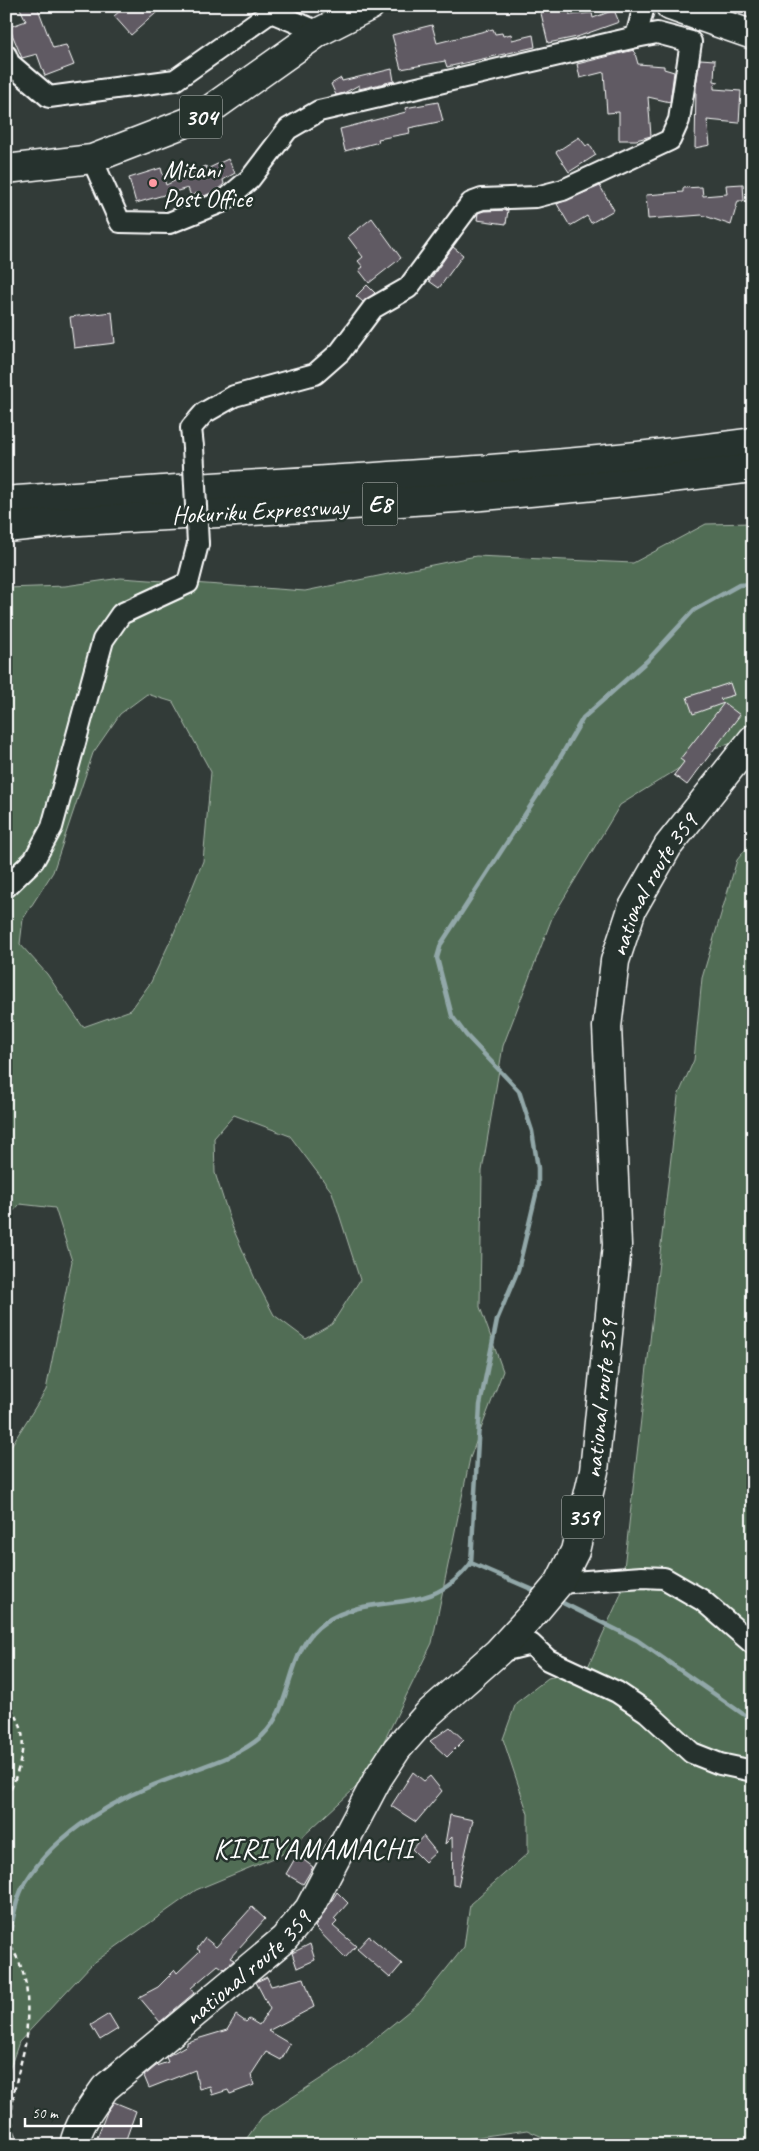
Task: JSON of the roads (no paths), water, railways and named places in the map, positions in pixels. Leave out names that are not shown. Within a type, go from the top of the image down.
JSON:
[{"type":"highway","name":"304","points":[[6,169],[92,158],[198,118],[319,32],[370,6]]},
{"type":"highway","points":[[670,6],[753,35]]},
{"type":"highway","name":"Hokuriku Expressway","points":[[6,501],[504,468],[670,453],[753,442]]},
{"type":"highway","name":"Hokuriku Expressway","points":[[6,528],[64,522],[508,495],[599,487],[753,468]]},
{"type":"highway","name":"national route 359","points":[[74,2145],[76,2136],[88,2113],[105,2088],[284,1939],[309,1909],[378,1778],[397,1748],[428,1714],[498,1652],[558,1584],[575,1551],[594,1471],[616,1255],[607,1027],[615,961],[632,909],[668,846],[753,739]]},
{"type":"street","points":[[636,37],[644,6]]},
{"type":"street","points":[[6,55],[9,63],[49,97],[175,80],[271,12],[319,32]]},
{"type":"street","points":[[6,887],[34,860],[52,827],[103,640],[121,614],[188,583],[198,544],[191,428],[204,413],[234,396],[315,374],[340,352],[373,308],[408,288],[471,203],[482,199],[536,197],[563,190],[670,140],[679,120],[691,42],[657,33],[319,111],[288,129],[250,179],[224,200],[168,223],[120,222],[92,158]]},
{"type":"street","points":[[558,1584],[642,1577],[664,1578],[702,1600],[753,1644]]},
{"type":"street","points":[[498,1652],[531,1644],[548,1660],[617,1692],[647,1712],[692,1753],[720,1764],[753,1771]]},
{"type":"waterway","points":[[6,1949],[21,1890],[38,1864],[72,1831],[112,1805],[155,1784],[243,1750],[262,1736],[273,1723],[280,1709],[303,1646],[312,1633],[325,1622],[345,1612],[364,1607],[402,1602],[437,1592],[454,1581],[471,1563],[480,1405],[497,1320],[518,1270],[538,1186],[538,1168],[532,1131],[519,1091],[466,1035],[452,1016],[437,958],[441,944],[546,782],[583,718],[647,661],[694,610],[739,585],[753,584]]},
{"type":"waterway","points":[[471,1563],[538,1592]]},
{"type":"waterway","points":[[557,1600],[637,1640],[753,1721]]},
{"type":"place","name":"Mitani Post Office","points":[[153,183]]},
{"type":"district","name":"KIRIYAMAMACHI","points":[[314,1848]]}]
